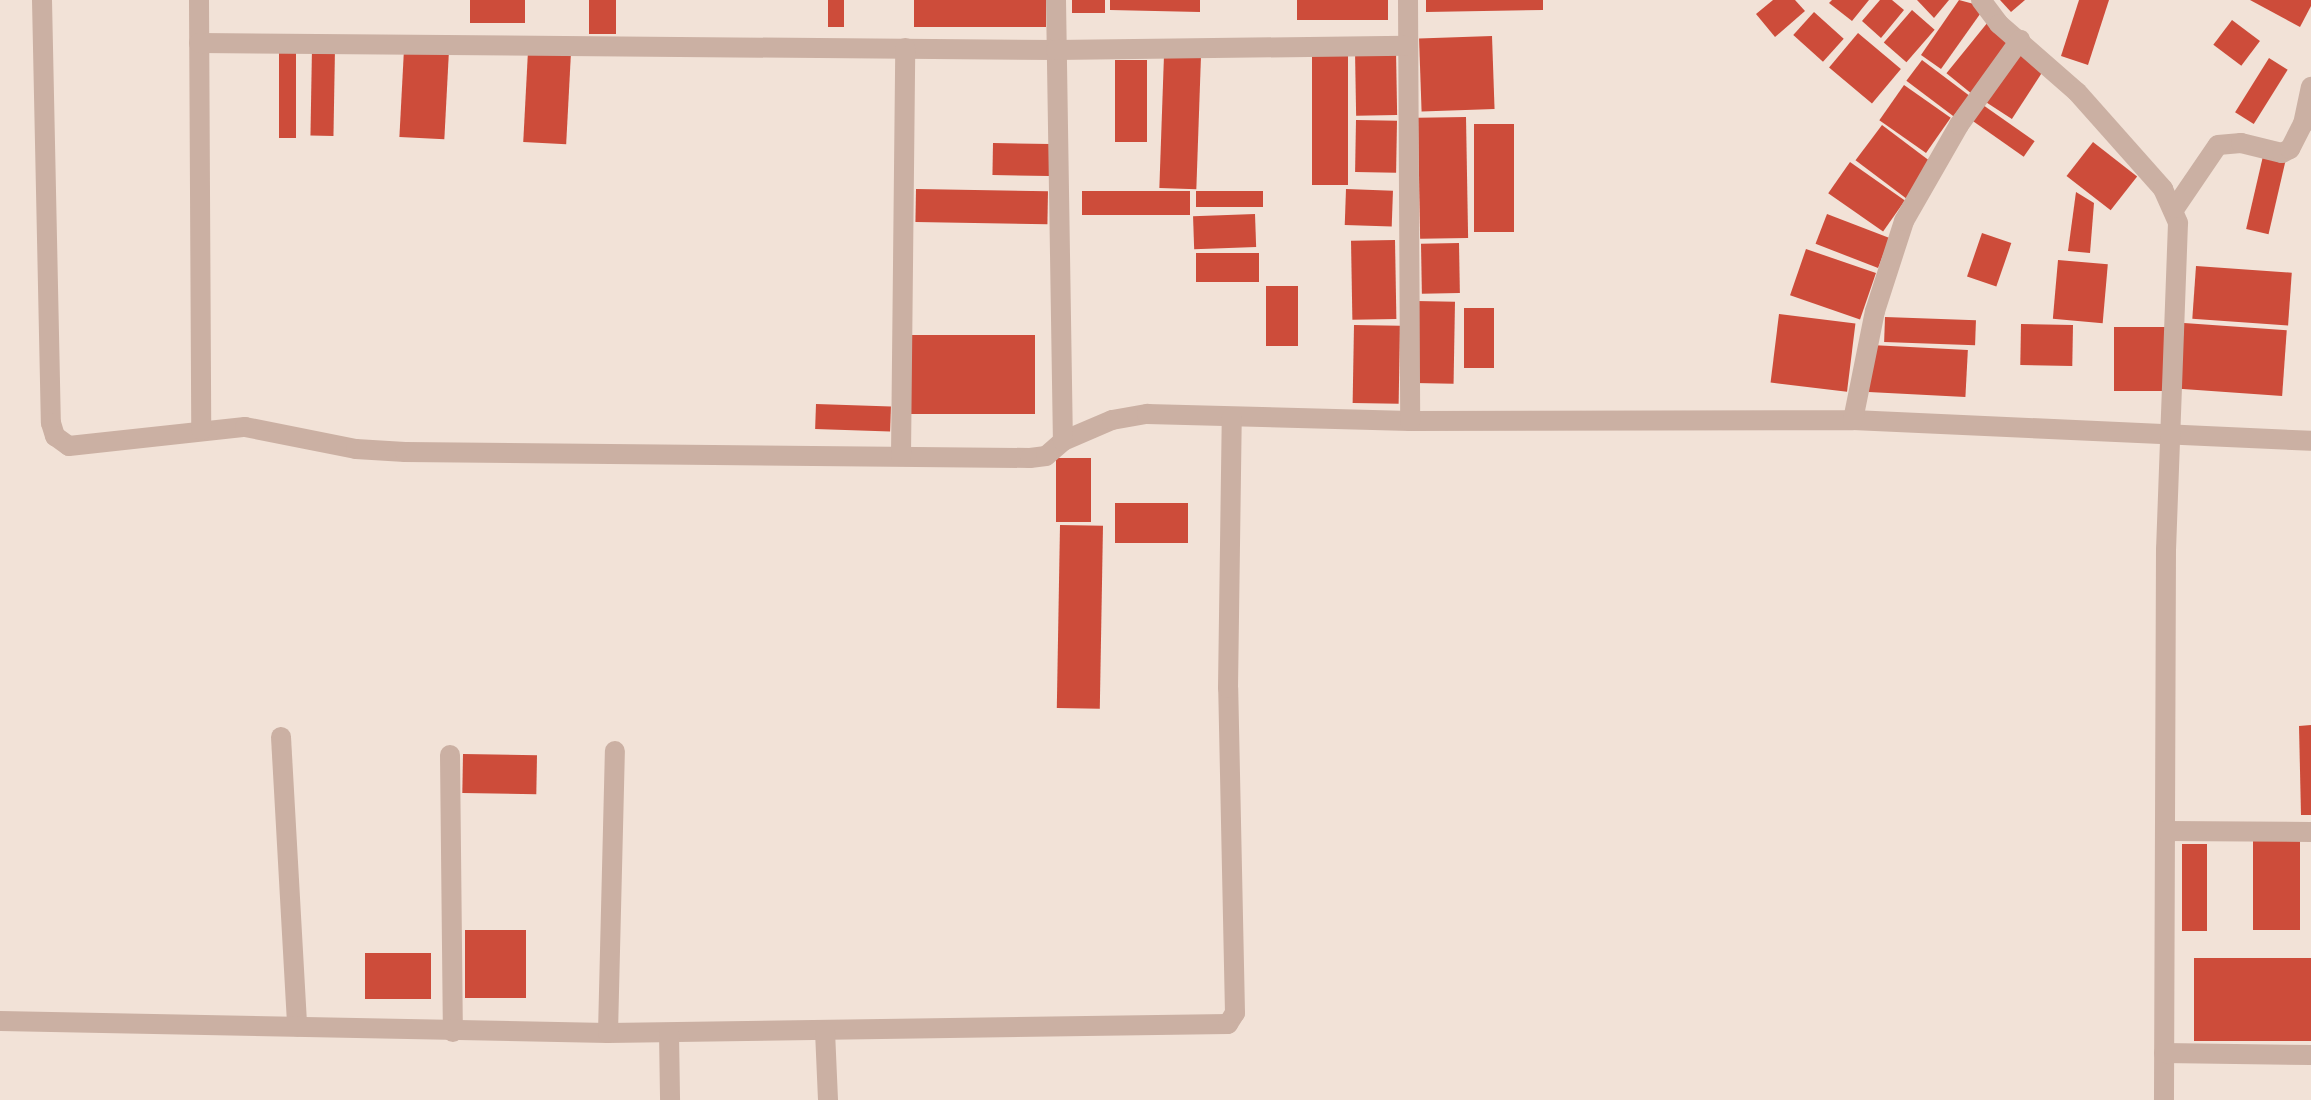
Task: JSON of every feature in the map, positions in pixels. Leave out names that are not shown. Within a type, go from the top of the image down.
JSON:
[{"type":"street","points":[[42,0],[53,431],[63,444],[75,447],[245,427],[356,449],[457,454],[1030,458],[1058,450],[1063,441],[1056,0]]},
{"type":"street","points":[[199,0],[201,430]]},
{"type":"street","points":[[1408,0],[1410,421]]},
{"type":"street","points":[[1981,0],[2077,92],[2175,208],[2179,244],[2166,549],[2164,1100]]},
{"type":"street","points":[[1853,420],[1875,311],[1904,221],[1959,125],[2020,40]]},
{"type":"street","points":[[199,43],[1056,50],[1406,46]]},
{"type":"street","points":[[901,456],[905,48]]},
{"type":"street","points":[[2175,208],[2218,145],[2241,143],[2282,153],[2290,149],[2303,124],[2311,87]]},
{"type":"street","points":[[1063,441],[1126,416],[1410,421],[1853,420],[2171,437],[2311,441]]},
{"type":"street","points":[[0,1021],[453,1032],[669,1033],[1208,1028],[1233,1019],[1228,688],[1232,418]]},
{"type":"street","points":[[281,737],[297,1027]]},
{"type":"street","points":[[608,1033],[615,751]]},
{"type":"street","points":[[450,755],[453,1032]]},
{"type":"street","points":[[2166,831],[2311,832]]},
{"type":"street","points":[[825,1031],[828,1100]]},
{"type":"street","points":[[669,1033],[670,1100]]},
{"type":"street","points":[[2164,1053],[2311,1055]]},
{"type":"building","points":[[470,0],[525,0],[525,23],[470,23]]},
{"type":"building","points":[[589,0],[616,0],[616,34],[589,34]]},
{"type":"building","points":[[828,0],[844,0],[844,27],[828,27]]},
{"type":"building","points":[[914,0],[1046,0],[1046,27],[914,27]]},
{"type":"building","points":[[1072,0],[1105,0],[1105,13],[1072,13]]},
{"type":"building","points":[[1110,0],[1200,0],[1200,12],[1110,10]]},
{"type":"building","points":[[1297,0],[1388,0],[1388,20],[1297,20]]},
{"type":"building","points":[[1426,0],[1543,0],[1543,10],[1426,12]]},
{"type":"building","points":[[1773,0],[1795,0],[1805,11],[1775,37],[1756,14]]},
{"type":"building","points":[[1832,0],[1869,0],[1852,21],[1829,3]]},
{"type":"building","points":[[1880,0],[1892,0],[1904,10],[1881,38],[1862,21]]},
{"type":"building","points":[[1917,0],[1949,0],[1934,18]]},
{"type":"building","points":[[1959,0],[1985,7],[1941,69],[1921,55]]},
{"type":"building","points":[[2000,0],[2025,0],[2011,12]]},
{"type":"building","points":[[2079,0],[2109,0],[2088,65],[2061,56]]},
{"type":"building","points":[[2250,0],[2311,0],[2311,6],[2300,27]]},
{"type":"building","points":[[1912,10],[1935,30],[1906,62],[1884,42]]},
{"type":"building","points":[[1814,12],[1844,39],[1823,62],[1793,35]]},
{"type":"building","points":[[2232,20],[2260,41],[2241,66],[2213,45]]},
{"type":"building","points":[[1988,22],[2013,42],[1971,93],[1946,73]]},
{"type":"building","points":[[1858,33],[1901,69],[1872,103],[1829,67]]},
{"type":"building","points":[[1492,36],[1495,109],[1422,112],[1419,39]]},
{"type":"building","points":[[312,48],[335,48],[333,136],[310,136]]},
{"type":"building","points":[[404,49],[449,51],[444,139],[399,137]]},
{"type":"building","points":[[2018,49],[2046,67],[2012,119],[1984,101]]},
{"type":"building","points":[[1396,50],[1397,115],[1356,116],[1355,51]]},
{"type":"building","points":[[279,51],[296,51],[296,138],[279,138]]},
{"type":"building","points":[[528,51],[571,53],[566,144],[523,142]]},
{"type":"building","points":[[1312,54],[1348,54],[1348,185],[1312,185]]},
{"type":"building","points":[[1164,55],[1201,56],[1196,189],[1159,188]]},
{"type":"building","points":[[2269,58],[2288,70],[2254,124],[2235,112]]},
{"type":"building","points":[[1115,60],[1147,60],[1147,142],[1115,142]]},
{"type":"building","points":[[1922,60],[1969,96],[1953,116],[1906,81]]},
{"type":"building","points":[[1904,85],[1951,118],[1926,153],[1879,120]]},
{"type":"building","points":[[1983,105],[2035,141],[2024,157],[1972,121]]},
{"type":"building","points":[[1466,117],[1468,238],[1420,239],[1418,118]]},
{"type":"building","points":[[1356,120],[1397,121],[1396,173],[1355,172]]},
{"type":"building","points":[[1474,124],[1514,124],[1514,232],[1474,232]]},
{"type":"building","points":[[1882,125],[1933,164],[1907,199],[1856,160]]},
{"type":"building","points":[[2093,142],[2137,176],[2111,210],[2067,176]]},
{"type":"building","points":[[993,143],[1050,144],[1049,176],[992,175]]},
{"type":"building","points":[[2263,156],[2285,161],[2269,234],[2246,229]]},
{"type":"building","points":[[1850,162],[1905,200],[1883,232],[1828,193]]},
{"type":"building","points":[[916,189],[1048,191],[1047,224],[915,222]]},
{"type":"building","points":[[1346,189],[1393,191],[1392,227],[1345,225]]},
{"type":"building","points":[[1082,191],[1190,191],[1190,215],[1082,215]]},
{"type":"building","points":[[1196,191],[1263,191],[1263,207],[1196,207]]},
{"type":"building","points":[[2076,192],[2094,203],[2090,253],[2068,251]]},
{"type":"building","points":[[1255,214],[1256,247],[1194,249],[1193,216]]},
{"type":"building","points":[[1827,214],[1890,238],[1878,268],[1816,244]]},
{"type":"building","points":[[1982,233],[2011,243],[1996,287],[1967,276]]},
{"type":"building","points":[[1395,240],[1396,319],[1352,320],[1351,241]]},
{"type":"building","points":[[1459,243],[1460,293],[1422,294],[1421,244]]},
{"type":"building","points":[[1806,249],[1876,273],[1860,319],[1790,295]]},
{"type":"building","points":[[1196,253],[1259,253],[1259,282],[1196,282]]},
{"type":"building","points":[[2058,260],[2108,264],[2103,323],[2053,319]]},
{"type":"building","points":[[2196,266],[2292,273],[2288,326],[2192,319]]},
{"type":"building","points":[[1266,286],[1298,286],[1298,346],[1266,346]]},
{"type":"building","points":[[1416,301],[1455,302],[1454,384],[1415,383]]},
{"type":"building","points":[[1464,308],[1494,308],[1494,368],[1464,368]]},
{"type":"building","points":[[1779,314],[1855,323],[1847,392],[1771,382]]},
{"type":"building","points":[[1885,317],[1976,320],[1975,345],[1884,342]]},
{"type":"building","points":[[2184,323],[2287,330],[2282,396],[2179,389]]},
{"type":"building","points":[[2021,324],[2073,325],[2072,366],[2020,365]]},
{"type":"building","points":[[1354,325],[1400,326],[1399,404],[1353,403]]},
{"type":"building","points":[[2114,327],[2166,327],[2166,391],[2114,391]]},
{"type":"building","points":[[911,335],[1035,335],[1035,414],[911,414]]},
{"type":"building","points":[[1871,345],[1968,350],[1965,397],[1869,392]]},
{"type":"building","points":[[816,404],[891,407],[890,432],[815,429]]},
{"type":"building","points":[[1056,458],[1091,458],[1091,522],[1056,522]]},
{"type":"building","points":[[1115,503],[1188,503],[1188,543],[1115,543]]},
{"type":"building","points":[[1060,525],[1103,526],[1100,709],[1057,708]]},
{"type":"building","points":[[2311,725],[2311,815],[2301,815],[2299,726]]},
{"type":"building","points":[[463,754],[537,755],[536,794],[462,793]]},
{"type":"building","points":[[2253,841],[2300,841],[2300,930],[2253,930]]},
{"type":"building","points":[[2182,844],[2207,844],[2207,931],[2182,931]]},
{"type":"building","points":[[465,930],[526,930],[526,998],[465,998]]},
{"type":"building","points":[[365,953],[431,953],[431,999],[365,999]]},
{"type":"building","points":[[2194,958],[2311,958],[2311,1041],[2194,1041]]}]
